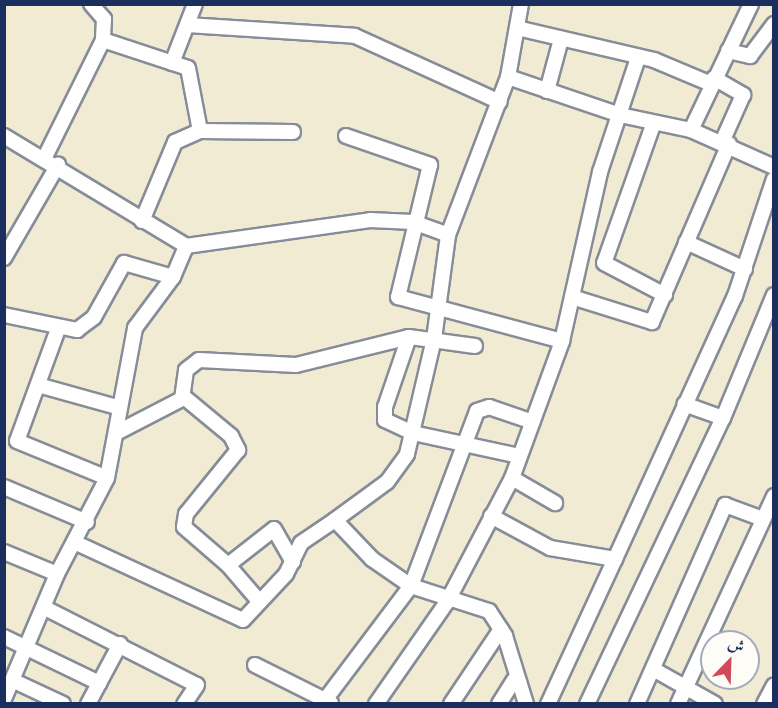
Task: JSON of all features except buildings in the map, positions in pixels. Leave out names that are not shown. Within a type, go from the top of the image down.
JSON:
[{"type":"street","points":[[45,157],[103,40],[104,19],[91,4]]},
{"type":"street","points":[[172,63],[195,4]]},
{"type":"street","points":[[74,542],[243,620],[293,562],[301,543],[387,482],[403,460],[413,433],[440,307],[448,235],[500,102],[508,76],[521,4]]},
{"type":"street","points":[[691,130],[712,81],[751,4]]},
{"type":"street","points":[[728,51],[750,56],[774,24]]},
{"type":"street","points":[[187,25],[355,36],[500,102]]},
{"type":"street","points":[[517,28],[638,58],[712,81],[743,95],[665,295],[650,323],[572,297]]},
{"type":"street","points":[[547,91],[561,39]]},
{"type":"street","points":[[103,40],[192,72],[200,130]]},
{"type":"street","points":[[376,704],[447,602],[512,478],[562,341],[600,172],[638,58]]},
{"type":"street","points":[[508,76],[653,125],[691,130],[725,143],[774,168]]},
{"type":"street","points":[[653,125],[604,263],[665,295]]},
{"type":"street","points":[[142,221],[172,146],[200,130],[293,132]]},
{"type":"street","points":[[4,136],[45,157],[142,221],[186,246],[370,220],[413,222],[448,235]]},
{"type":"street","points":[[346,136],[430,165],[413,222],[398,297],[562,341]]},
{"type":"street","points":[[4,258],[58,165]]},
{"type":"street","points":[[548,704],[745,269],[774,179]]},
{"type":"street","points":[[686,242],[745,269]]},
{"type":"street","points":[[4,699],[30,647],[57,574],[87,522],[107,478],[116,432],[117,407],[135,328],[173,277],[186,246]]},
{"type":"street","points":[[4,315],[58,329],[86,326],[124,263],[173,277]]},
{"type":"street","points":[[587,704],[723,418],[774,295]]},
{"type":"street","points":[[58,329],[17,441],[107,478]]},
{"type":"street","points":[[409,337],[384,413],[391,425],[413,433],[519,456]]},
{"type":"street","points":[[184,397],[186,370],[199,360],[296,364],[409,337],[475,346]]},
{"type":"street","points":[[38,385],[117,407]]},
{"type":"street","points":[[116,432],[184,397]]},
{"type":"street","points":[[184,397],[238,447],[184,522],[186,531],[228,565],[258,600]]},
{"type":"street","points":[[684,404],[723,418]]},
{"type":"street","points":[[255,665],[326,702],[411,586],[482,407],[533,422]]},
{"type":"street","points":[[512,478],[555,503]]},
{"type":"street","points":[[4,487],[87,522]]},
{"type":"street","points":[[678,704],[774,496]]},
{"type":"street","points":[[637,704],[725,505],[763,519]]},
{"type":"street","points":[[491,516],[550,548],[615,559]]},
{"type":"street","points":[[335,520],[372,559],[411,586],[447,602],[475,603],[494,616],[501,629],[514,680],[526,704]]},
{"type":"street","points":[[228,565],[274,529],[293,562]]},
{"type":"street","points":[[4,552],[57,574]]},
{"type":"street","points":[[45,608],[120,644],[196,685],[184,704]]},
{"type":"street","points":[[450,704],[501,629]]},
{"type":"street","points":[[4,637],[30,647],[99,683]]},
{"type":"street","points":[[88,704],[120,644]]},
{"type":"street","points":[[653,669],[715,704]]},
{"type":"street","points":[[499,704],[514,680]]},
{"type":"street","points":[[14,681],[63,704]]},
{"type":"street","points":[[764,704],[774,685]]}]
